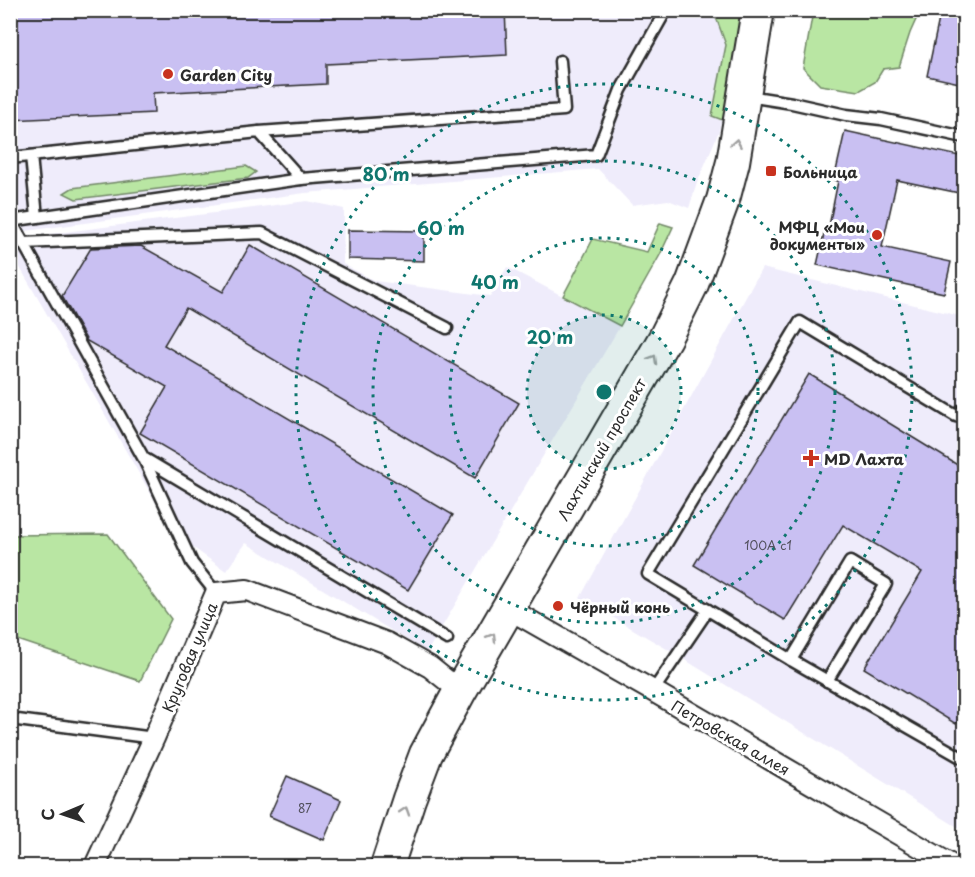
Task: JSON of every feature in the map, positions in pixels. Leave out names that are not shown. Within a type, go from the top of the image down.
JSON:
[{"type":"main road","name":"Лахтинский проспект","points":[[387,867],[426,754],[460,691],[665,338],[693,284],[723,200],[733,162],[758,10]]},
{"type":"street","name":"Круговая улица","points":[[95,867],[154,738],[216,593],[247,590],[387,643],[430,668],[460,691]]},
{"type":"street","name":"Петровская аллея","points":[[509,609],[953,867]]},
{"type":"lane","points":[[216,593],[192,563],[144,459],[11,221],[301,179],[596,155],[621,90],[666,10]]},
{"type":"lane","points":[[10,158],[259,132],[564,110],[560,60]]},
{"type":"lane","points":[[745,95],[846,115],[881,119],[964,137]]},
{"type":"lane","points":[[259,132],[301,179]]},
{"type":"lane","points":[[31,156],[37,217]]},
{"type":"lane","points":[[23,243],[262,233],[447,328]]},
{"type":"lane","points":[[964,409],[956,416],[800,322],[648,574],[791,660],[964,759]]},
{"type":"lane","points":[[144,459],[447,639]]},
{"type":"lane","points":[[791,660],[850,562],[886,584],[827,681]]},
{"type":"lane","points":[[653,691],[708,610]]},
{"type":"lane","points":[[10,719],[154,738]]},
{"type":"shaded area","points":[[10,11],[741,11],[719,131],[689,208],[668,200],[632,205],[598,169],[305,193],[11,233]]},
{"type":"shaded area","points":[[307,201],[344,209],[343,264],[375,281],[490,296],[507,267],[620,326],[427,652],[246,543],[226,571],[174,534],[11,252],[10,239]]},
{"type":"shaded area","name":"MD Лахта","points":[[762,268],[964,317],[964,831],[580,598]]},
{"type":"green space","points":[[712,11],[745,11],[725,121],[712,116],[726,45]]},
{"type":"green space","points":[[813,11],[938,11],[919,13],[899,67],[883,69],[875,82],[859,91],[820,85],[803,68]]},
{"type":"green space","points":[[246,166],[256,172],[248,178],[76,199],[64,193],[72,188]]},
{"type":"green space","points":[[660,223],[673,227],[620,326],[563,296],[593,239],[647,252]]},
{"type":"green space","points":[[108,534],[171,619],[140,681],[15,639],[11,640],[11,535]]},
{"type":"building","name":"Garden City","points":[[10,10],[505,10],[507,55],[326,64],[326,84],[153,93],[154,113],[10,120]]},
{"type":"building","points":[[940,14],[964,19],[964,84],[927,76]]},
{"type":"building","points":[[845,131],[964,157],[964,194],[897,180],[882,247],[951,262],[944,293],[817,265],[826,225],[829,226],[838,181],[834,180]]},
{"type":"building","points":[[348,230],[424,231],[424,261],[348,259]]},
{"type":"building","points":[[250,245],[519,403],[475,478],[186,308],[164,345],[453,515],[408,590],[140,433],[167,387],[87,341],[62,296],[91,248],[141,246],[223,292]]},
{"type":"building","points":[[809,374],[964,469],[964,710],[956,724],[864,668],[922,572],[843,525],[785,620],[694,565]]},
{"type":"building","points":[[287,776],[341,800],[324,840],[269,816]]},
{"type":"place","name":"Garden City","points":[[168,74]]},
{"type":"place","name":"Больница","points":[[771,171]]},
{"type":"place","name":"МФЦ «Мои документы»","points":[[877,235]]},
{"type":"place","name":"MD Лахта","points":[[811,458]]},
{"type":"place","name":"Чёрный конь","points":[[558,606]]}]
